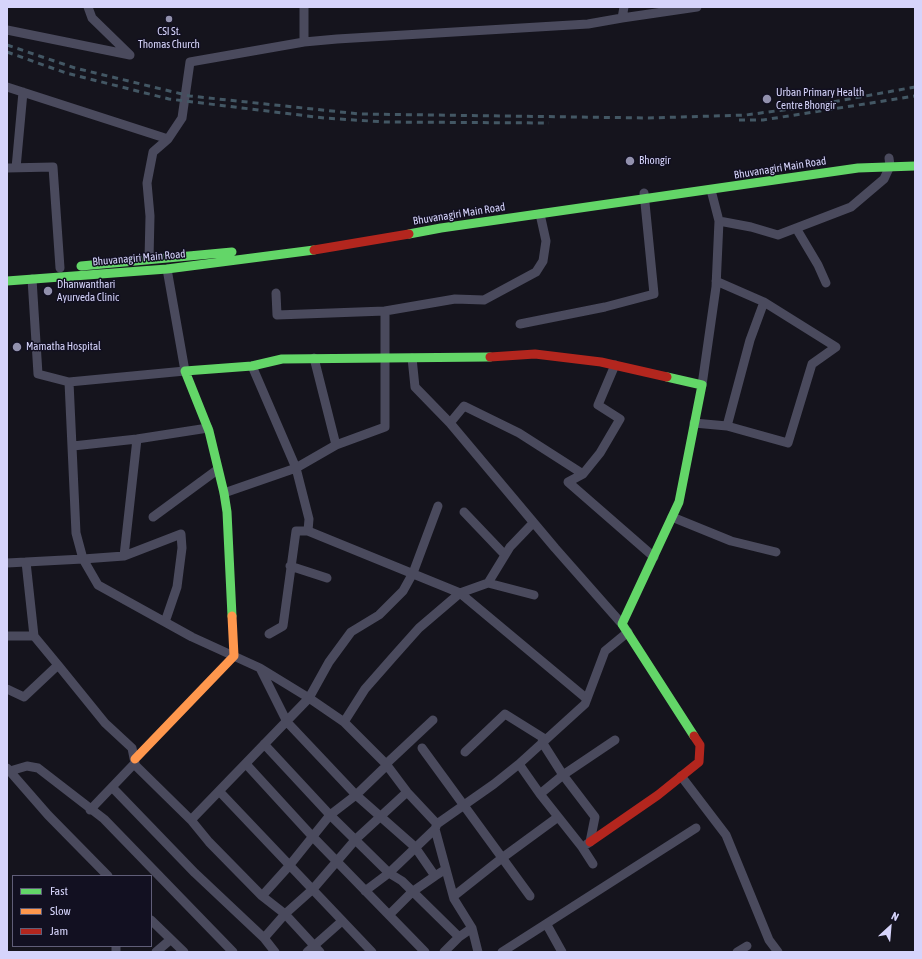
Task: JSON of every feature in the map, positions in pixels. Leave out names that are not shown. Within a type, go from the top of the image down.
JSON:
[{"type":"main road","name":"Bhuvanagiri Main Road","points":[[7,272],[298,244],[461,217],[645,196],[712,190],[915,158]]},
{"type":"main road","name":"Bhuvanagiri Main Road","points":[[7,281],[167,268],[340,247],[441,228],[540,214],[645,196],[824,163],[889,162],[915,166]]},
{"type":"main road","points":[[135,761],[234,656],[227,512],[224,493],[208,428],[185,371],[252,366],[282,359],[386,357],[467,358],[535,354],[615,365],[702,384],[679,502],[622,624],[700,745],[699,762],[658,795],[586,845]]},
{"type":"street","points":[[7,30],[130,55],[92,18],[88,7]]},
{"type":"street","points":[[304,7],[304,42]]},
{"type":"street","points":[[622,18],[624,7]]},
{"type":"street","points":[[149,259],[150,216],[147,183],[153,152],[168,139],[182,118],[190,62],[304,42],[410,33],[588,24],[697,7]]},
{"type":"street","points":[[7,86],[168,139]]},
{"type":"street","points":[[23,92],[11,168],[53,167],[68,267]]},
{"type":"street","points":[[719,221],[751,227],[778,235],[850,207],[884,179],[889,162]]},
{"type":"street","points":[[702,384],[716,281],[719,221],[712,190]]},
{"type":"street","points":[[520,324],[605,307],[654,294],[645,196]]},
{"type":"street","points":[[276,293],[277,315],[385,311],[455,299],[484,300],[536,272],[543,261],[546,241],[540,214]]},
{"type":"street","points":[[796,228],[818,265],[826,283]]},
{"type":"street","points":[[32,279],[38,374],[68,382],[185,371],[167,268]]},
{"type":"street","points":[[694,424],[727,426],[788,443],[812,364],[836,348],[764,302],[716,281]]},
{"type":"street","points":[[727,426],[750,340],[764,302]]},
{"type":"street","points":[[224,493],[296,468],[336,445],[385,427],[385,311]]},
{"type":"street","points":[[314,358],[336,445]]},
{"type":"street","points":[[412,358],[415,387],[450,423],[533,523],[622,624]]},
{"type":"street","points":[[615,365],[598,405],[620,419],[600,453],[583,474],[568,482],[654,557]]},
{"type":"street","points":[[252,366],[296,468],[309,519],[308,531]]},
{"type":"street","points":[[68,382],[76,534],[83,559],[98,585],[192,637],[260,668],[309,698],[344,722],[385,766],[436,827],[454,896],[472,928],[478,952]]},
{"type":"street","points":[[450,423],[464,406],[519,433],[583,474]]},
{"type":"street","points":[[72,446],[137,439],[208,428]]},
{"type":"street","points":[[124,556],[137,439]]},
{"type":"street","points":[[153,517],[218,470]]},
{"type":"street","points":[[191,820],[309,698],[328,662],[351,632],[379,615],[395,601],[403,591],[413,573],[438,506]]},
{"type":"street","points":[[464,512],[505,555]]},
{"type":"street","points":[[672,517],[731,541],[776,552]]},
{"type":"street","points":[[488,583],[510,547],[533,523]]},
{"type":"street","points":[[269,634],[283,626],[296,531],[308,531],[460,593],[587,699]]},
{"type":"street","points":[[7,564],[124,556],[181,534],[182,548],[178,588],[165,622]]},
{"type":"street","points":[[26,562],[34,636],[105,723],[132,748],[135,761],[191,820],[209,842],[262,896],[285,914],[314,950],[342,921]]},
{"type":"street","points":[[290,566],[327,578]]},
{"type":"street","points":[[344,722],[365,689],[419,628],[460,593],[488,583],[534,595]]},
{"type":"street","points":[[366,891],[389,873],[436,827],[519,764],[585,704],[605,651],[628,632]]},
{"type":"street","points":[[7,636],[34,636]]},
{"type":"street","points":[[7,689],[24,697],[58,665]]},
{"type":"street","points":[[260,668],[286,722],[356,795],[415,847],[435,876]]},
{"type":"street","points":[[465,752],[505,714],[544,740],[563,775],[595,817],[586,845]]},
{"type":"street","points":[[262,896],[289,866],[330,815],[356,795],[432,720]]},
{"type":"street","points":[[540,794],[563,775],[615,740]]},
{"type":"street","points":[[264,744],[330,815],[389,873],[402,881],[459,937]]},
{"type":"street","points":[[422,748],[530,896]]},
{"type":"street","points":[[90,810],[112,788],[135,761]]},
{"type":"street","points":[[246,764],[312,836],[425,952]]},
{"type":"street","points":[[519,764],[558,817],[586,845],[593,864]]},
{"type":"street","points":[[8,769],[27,766],[38,768],[47,773],[90,810],[104,818],[233,952]]},
{"type":"street","points":[[8,769],[48,815],[107,875]]},
{"type":"street","points":[[681,776],[726,835],[769,940],[778,952]]},
{"type":"street","points":[[112,788],[196,873],[264,938],[275,952]]},
{"type":"street","points":[[219,791],[372,952]]},
{"type":"street","points":[[264,938],[285,914],[313,889],[356,839],[407,792]]},
{"type":"street","points":[[454,896],[502,858],[558,817]]},
{"type":"street","points":[[502,952],[547,925],[696,828]]},
{"type":"street","points":[[389,915],[412,892],[446,870]]},
{"type":"street","points":[[152,921],[184,952]]},
{"type":"street","points":[[547,925],[562,952]]},
{"type":"street","points":[[444,952],[459,937],[472,928]]},
{"type":"street","points":[[156,952],[170,940]]},
{"type":"street","points":[[737,952],[747,946]]},
{"type":"railway","points":[[7,45],[75,68],[190,96],[360,114],[648,118],[746,115],[805,107],[915,87]]},
{"type":"railway","points":[[7,52],[66,73],[169,99],[324,118],[385,122],[549,123]]},
{"type":"railway","points":[[739,120],[763,120],[915,96]]},
{"type":"traffic: fast","points":[[409,234],[441,228],[858,168],[915,166]]},
{"type":"traffic: fast","points":[[7,281],[167,269],[314,250]]},
{"type":"traffic: fast","points":[[81,266],[232,252]]},
{"type":"traffic: fast","points":[[232,616],[227,512],[224,493],[209,431],[185,371],[252,366],[282,359],[490,357]]},
{"type":"traffic: fast","points":[[667,377],[702,385],[679,502],[622,624],[694,736]]},
{"type":"traffic: slow","points":[[135,759],[234,656],[232,616]]},
{"type":"traffic: jam","points":[[314,250],[409,234]]},
{"type":"traffic: jam","points":[[490,357],[535,354],[601,362],[667,377]]},
{"type":"traffic: jam","points":[[590,842],[658,795],[699,762],[700,745],[694,736]]},
{"type":"place","name":"CSI St. Thomas Church","points":[[169,19]]},
{"type":"place","name":"Urban Primary Health Centre Bhongir","points":[[767,99]]},
{"type":"place","name":"Bhongir","points":[[630,161]]},
{"type":"place","name":"Dhanwanthari Ayurveda Clinic","points":[[48,291]]},
{"type":"place","name":"Mamatha Hospital","points":[[17,347]]}]
